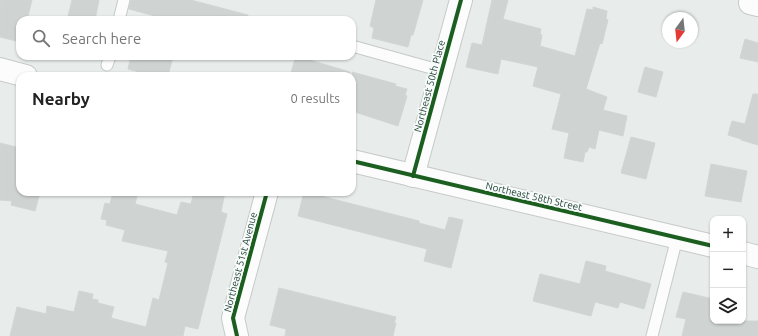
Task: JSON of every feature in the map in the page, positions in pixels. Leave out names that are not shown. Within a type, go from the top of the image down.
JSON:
[{"type":"street","name":"Northeast 50th Place","points":[[413,176],[461,0]]},
{"type":"street","points":[[0,69],[16,73]]},
{"type":"street","name":"Northeast 58th Street","points":[[356,161],[413,176],[710,245]]},
{"type":"street","name":"Northeast 51st Avenue","points":[[237,336],[233,318],[266,196]]},
{"type":"street","points":[[746,255],[758,257]]},
{"type":"lane","points":[[120,16],[124,0]]},
{"type":"lane","points":[[356,47],[442,71]]},
{"type":"lane","points":[[652,336],[677,238]]},
{"type":"building","points":[[0,0],[32,0],[28,16],[16,16],[16,41],[0,37]]},
{"type":"building","points":[[72,0],[99,0],[96,16],[68,16]]},
{"type":"building","points":[[131,0],[191,0],[248,15],[155,16],[129,9]]},
{"type":"building","points":[[376,0],[423,0],[408,47],[372,38],[374,28],[370,26]]},
{"type":"building","points":[[492,0],[508,0],[503,19],[541,29],[540,34],[542,35],[540,46],[575,56],[587,9],[593,10],[593,7],[607,11],[606,19],[608,20],[602,44],[600,43],[586,89],[607,97],[603,110],[627,116],[623,136],[599,130],[595,149],[589,147],[587,152],[585,152],[583,162],[564,158],[569,133],[552,129],[561,94],[533,86],[538,67],[501,59],[498,74],[466,67],[472,43],[482,45]]},
{"type":"building","points":[[745,39],[758,43],[758,62],[740,58]]},
{"type":"building","points":[[130,60],[172,60],[169,72],[139,72],[128,69]]},
{"type":"building","points":[[295,60],[310,60],[350,72],[291,72]]},
{"type":"building","points":[[645,67],[663,72],[656,97],[638,92]]},
{"type":"building","points":[[356,73],[396,84],[395,86],[407,89],[405,95],[407,96],[398,126],[356,112]]},
{"type":"building","points":[[753,94],[758,94],[758,145],[728,135],[732,121],[745,124]]},
{"type":"building","points":[[631,137],[655,143],[646,179],[621,173]]},
{"type":"building","points":[[0,143],[16,147],[16,196],[39,196],[35,211],[11,205],[12,201],[0,200]]},
{"type":"building","points":[[711,164],[747,171],[741,202],[705,196]]},
{"type":"building","points":[[112,196],[137,196],[135,204],[177,215],[181,202],[191,204],[193,196],[224,196],[221,212],[227,214],[198,329],[185,326],[183,336],[10,336],[17,307],[46,314],[47,306],[74,312],[79,291],[93,294],[92,299],[98,300],[98,303],[114,307],[111,318],[146,327],[153,298],[159,300],[168,263],[165,262],[168,251],[122,241],[125,230],[106,225],[107,220],[101,219],[105,203],[110,204]]},
{"type":"building","points":[[303,196],[321,196],[419,221],[419,223],[445,230],[449,217],[463,220],[451,268],[424,261],[427,249],[298,216]]},
{"type":"building","points":[[586,261],[606,266],[605,271],[651,284],[644,309],[620,302],[618,308],[595,302],[591,316],[533,301],[540,274],[580,284]]},
{"type":"building","points":[[279,288],[396,317],[393,336],[285,336],[286,329],[270,325]]},
{"type":"building","points":[[683,292],[710,298],[710,324],[746,324],[746,321],[758,321],[758,336],[682,336],[686,319],[676,317]]},
{"type":"cycle path","points":[[413,176],[461,0]]},
{"type":"cycle path","points":[[356,162],[710,245]]},
{"type":"cycle path","points":[[237,336],[233,318],[266,196]]}]
